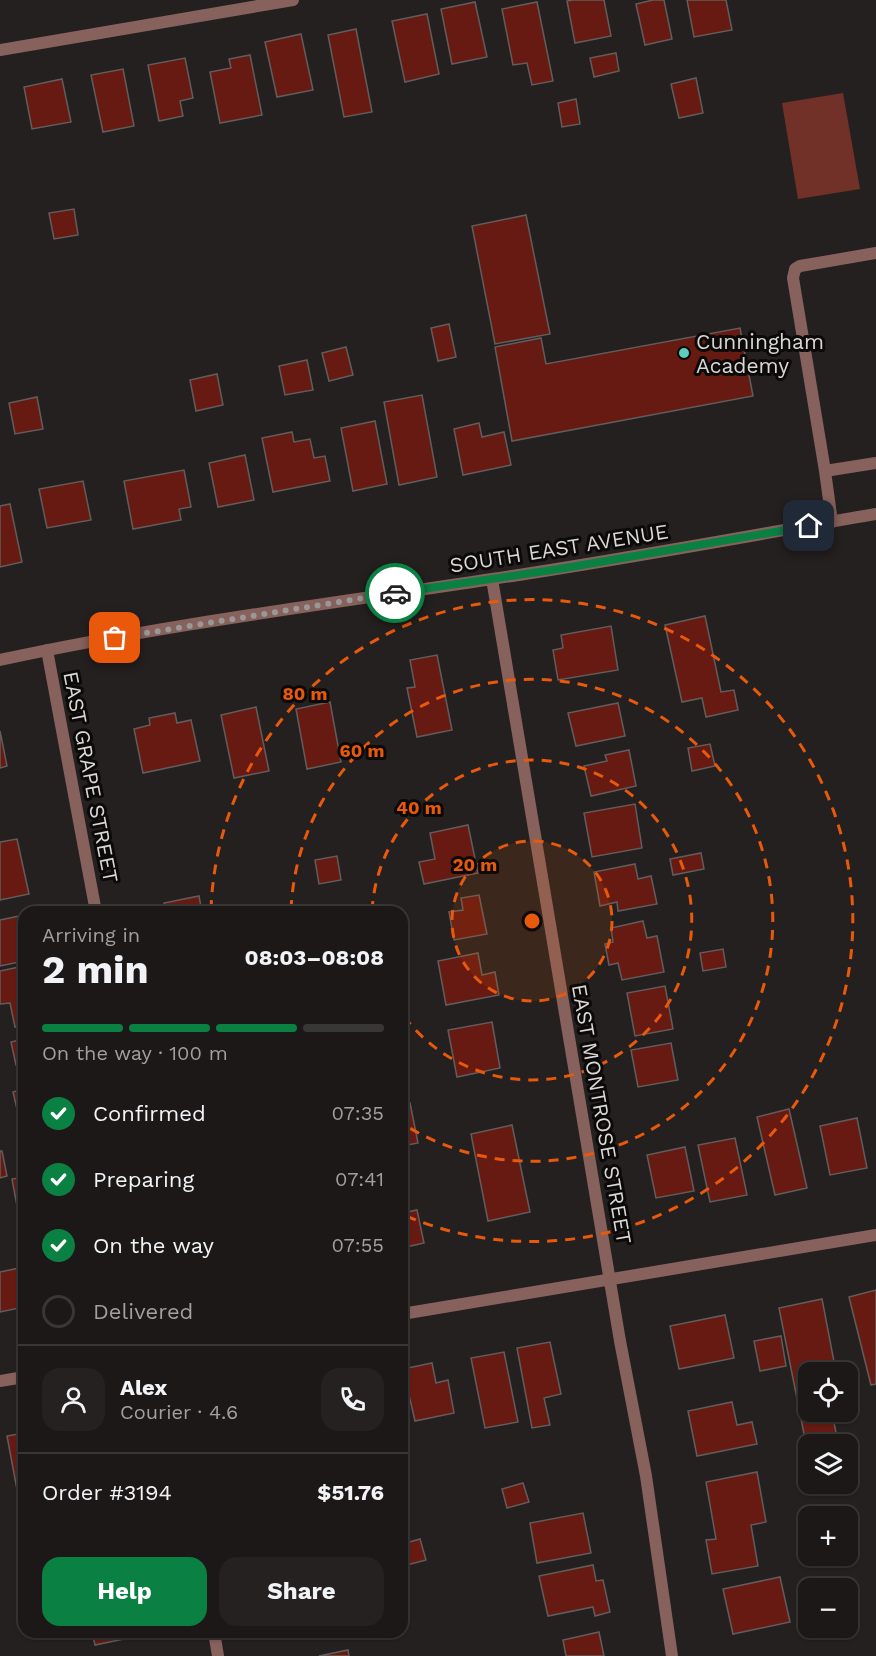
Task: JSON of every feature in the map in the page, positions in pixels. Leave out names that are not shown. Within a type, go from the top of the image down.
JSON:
[{"type":"street","points":[[0,50],[293,0]]},
{"type":"street","points":[[832,522],[793,278],[795,269],[800,266],[876,253]]},
{"type":"street","points":[[825,471],[876,463]]},
{"type":"street","name":"SOUTH EAST AVENUE","points":[[0,660],[273,612],[492,579],[876,514]]},
{"type":"street","name":"EAST MONTROSE STREET","points":[[492,579],[610,1280],[646,1476],[672,1656]]},
{"type":"street","name":"EAST GRAPE STREET","points":[[47,650],[95,906]]},
{"type":"street","points":[[408,1313],[876,1236]]},
{"type":"street","points":[[0,1381],[18,1378]]},
{"type":"street","points":[[215,1638],[218,1656]]},
{"type":"shaded area","points":[[843,93],[860,189],[798,199],[782,103]]},
{"type":"building","points":[[604,0],[611,36],[575,43],[567,1]]},
{"type":"building","points":[[664,0],[672,39],[645,45],[636,4]]},
{"type":"building","points":[[687,0],[726,0],[732,30],[694,37]]},
{"type":"building","points":[[475,2],[487,57],[452,64],[441,9]]},
{"type":"building","points":[[537,2],[553,81],[532,85],[527,63],[513,65],[502,9]]},
{"type":"building","points":[[427,14],[439,74],[405,82],[392,21]]},
{"type":"building","points":[[356,29],[372,112],[344,117],[328,35]]},
{"type":"building","points":[[301,34],[313,90],[277,97],[265,42]]},
{"type":"building","points":[[616,53],[619,71],[594,77],[590,58]]},
{"type":"building","points":[[250,55],[262,115],[220,123],[210,72],[231,68],[229,59]]},
{"type":"building","points":[[185,58],[193,98],[180,101],[183,116],[159,121],[148,65]]},
{"type":"building","points":[[123,69],[134,126],[103,132],[91,75]]},
{"type":"building","points":[[696,78],[703,113],[679,118],[671,84]]},
{"type":"building","points":[[62,79],[71,122],[32,129],[24,87]]},
{"type":"building","points":[[576,99],[580,124],[562,127],[558,103]]},
{"type":"building","points":[[74,209],[78,235],[54,239],[49,213]]},
{"type":"building","points":[[526,215],[550,334],[495,344],[472,226]]},
{"type":"building","points":[[449,324],[456,357],[438,361],[431,328]]},
{"type":"building","points":[[740,328],[753,396],[512,441],[495,347],[541,338],[546,364]]},
{"type":"building","points":[[346,347],[353,375],[329,381],[322,353]]},
{"type":"building","points":[[307,360],[313,390],[285,395],[279,366]]},
{"type":"building","points":[[217,374],[223,405],[196,411],[190,380]]},
{"type":"building","points":[[422,395],[437,477],[399,485],[384,402]]},
{"type":"building","points":[[37,397],[43,429],[15,434],[9,403]]},
{"type":"building","points":[[375,421],[387,484],[353,491],[341,428]]},
{"type":"building","points":[[479,423],[482,437],[504,432],[511,465],[463,475],[454,429]]},
{"type":"building","points":[[292,432],[294,442],[310,439],[314,458],[325,456],[330,481],[273,492],[262,438]]},
{"type":"building","points":[[245,455],[254,500],[218,507],[209,463]]},
{"type":"building","points":[[184,470],[191,507],[179,509],[181,520],[133,529],[124,481]]},
{"type":"building","points":[[83,481],[91,520],[47,528],[39,489]]},
{"type":"building","points":[[10,504],[22,562],[0,567],[0,506]]},
{"type":"building","points":[[705,616],[721,692],[734,690],[738,710],[706,717],[702,698],[682,702],[665,625]]},
{"type":"building","points":[[611,626],[618,670],[558,680],[553,650],[563,648],[561,635]]},
{"type":"building","points":[[437,655],[452,730],[417,737],[407,688],[415,687],[410,660]]},
{"type":"building","points":[[330,702],[341,762],[307,769],[296,709]]},
{"type":"building","points":[[618,703],[625,736],[576,746],[568,713]]},
{"type":"building","points":[[256,707],[269,771],[234,778],[221,715]]},
{"type":"building","points":[[175,713],[177,723],[191,720],[200,761],[143,773],[134,729],[150,725],[149,718]]},
{"type":"building","points":[[0,731],[7,766],[0,768]]},
{"type":"building","points":[[710,744],[715,766],[692,771],[688,748]]},
{"type":"building","points":[[629,750],[636,786],[591,796],[584,766],[607,761],[605,755]]},
{"type":"building","points":[[635,804],[642,848],[592,857],[584,813]]},
{"type":"building","points":[[468,825],[478,873],[424,884],[419,862],[435,859],[430,833]]},
{"type":"building","points":[[17,839],[29,894],[0,900],[0,842]]},
{"type":"building","points":[[701,853],[704,869],[673,875],[670,859]]},
{"type":"building","points":[[337,856],[341,880],[319,884],[315,860]]},
{"type":"building","points":[[635,864],[638,879],[651,876],[657,904],[618,911],[617,902],[600,906],[594,872]]},
{"type":"building","points":[[479,895],[487,934],[454,940],[449,912],[463,910],[461,898]]},
{"type":"building","points":[[199,896],[201,906],[165,906],[164,903]]},
{"type":"building","points":[[18,916],[18,962],[0,966],[0,920]]},
{"type":"building","points":[[643,921],[647,938],[657,936],[664,972],[622,980],[618,963],[609,965],[605,944],[613,942],[611,928]]},
{"type":"building","points":[[723,949],[726,967],[703,971],[700,953]]},
{"type":"building","points":[[478,953],[482,975],[495,972],[499,995],[446,1005],[438,961]]},
{"type":"building","points":[[18,967],[18,1026],[15,1027],[10,1003],[0,1004],[0,971]]},
{"type":"building","points":[[665,986],[673,1029],[635,1036],[627,993]]},
{"type":"building","points":[[492,1022],[500,1068],[457,1077],[448,1030]]},
{"type":"building","points":[[18,1040],[18,1064],[16,1065],[11,1042]]},
{"type":"building","points":[[671,1043],[678,1080],[638,1087],[631,1050]]},
{"type":"building","points":[[18,1091],[18,1113],[13,1092]]},
{"type":"building","points":[[408,1103],[410,1103],[418,1143],[408,1145]]},
{"type":"building","points":[[789,1109],[807,1188],[775,1195],[757,1117]]},
{"type":"building","points":[[857,1118],[867,1168],[830,1175],[820,1126]]},
{"type":"building","points":[[512,1125],[530,1212],[488,1221],[471,1134]]},
{"type":"building","points":[[735,1138],[747,1195],[710,1202],[698,1145]]},
{"type":"building","points":[[685,1147],[694,1191],[656,1198],[647,1155]]},
{"type":"building","points":[[0,1151],[2,1151],[7,1176],[0,1178]]},
{"type":"building","points":[[18,1178],[18,1206],[17,1206],[12,1179]]},
{"type":"building","points":[[417,1210],[424,1243],[408,1247],[408,1212]]},
{"type":"building","points":[[18,1268],[18,1308],[0,1312],[0,1272]]},
{"type":"building","points":[[876,1290],[876,1384],[871,1385],[849,1297]]},
{"type":"building","points":[[822,1299],[834,1362],[798,1362],[798,1404],[779,1308]]},
{"type":"building","points":[[725,1315],[734,1358],[679,1369],[670,1326]]},
{"type":"building","points":[[781,1336],[786,1366],[760,1371],[754,1341]]},
{"type":"building","points":[[550,1342],[561,1394],[544,1398],[550,1425],[532,1428],[517,1348]]},
{"type":"building","points":[[504,1352],[518,1422],[485,1428],[471,1358]]},
{"type":"building","points":[[432,1363],[436,1383],[448,1380],[454,1413],[415,1421],[408,1391],[408,1368]]},
{"type":"building","points":[[732,1402],[737,1425],[752,1422],[757,1444],[697,1456],[688,1411]]},
{"type":"building","points":[[802,1422],[834,1422],[836,1434],[804,1434]]},
{"type":"building","points":[[18,1434],[18,1495],[7,1436]]},
{"type":"building","points":[[757,1472],[766,1522],[751,1525],[758,1566],[712,1574],[706,1540],[716,1539],[706,1482]]},
{"type":"building","points":[[523,1483],[529,1502],[507,1508],[502,1489]]},
{"type":"building","points":[[583,1513],[591,1553],[537,1563],[530,1523]]},
{"type":"building","points":[[420,1539],[426,1560],[408,1565],[408,1542]]},
{"type":"building","points":[[593,1565],[596,1581],[603,1580],[610,1612],[595,1616],[593,1607],[548,1616],[539,1576]]},
{"type":"building","points":[[780,1577],[790,1622],[733,1634],[723,1589]]},
{"type":"building","points":[[599,1632],[604,1656],[566,1656],[563,1640]]},
{"type":"building","points":[[93,1638],[129,1638],[95,1645]]},
{"type":"building","points":[[348,1650],[349,1656],[319,1656]]},
{"type":"way so far","points":[[115,638],[395,593]]},
{"type":"place","name":"Cunningham Academy","points":[[684,353]]},
{"type":"route","points":[[395,593],[559,569],[809,526]]}]
